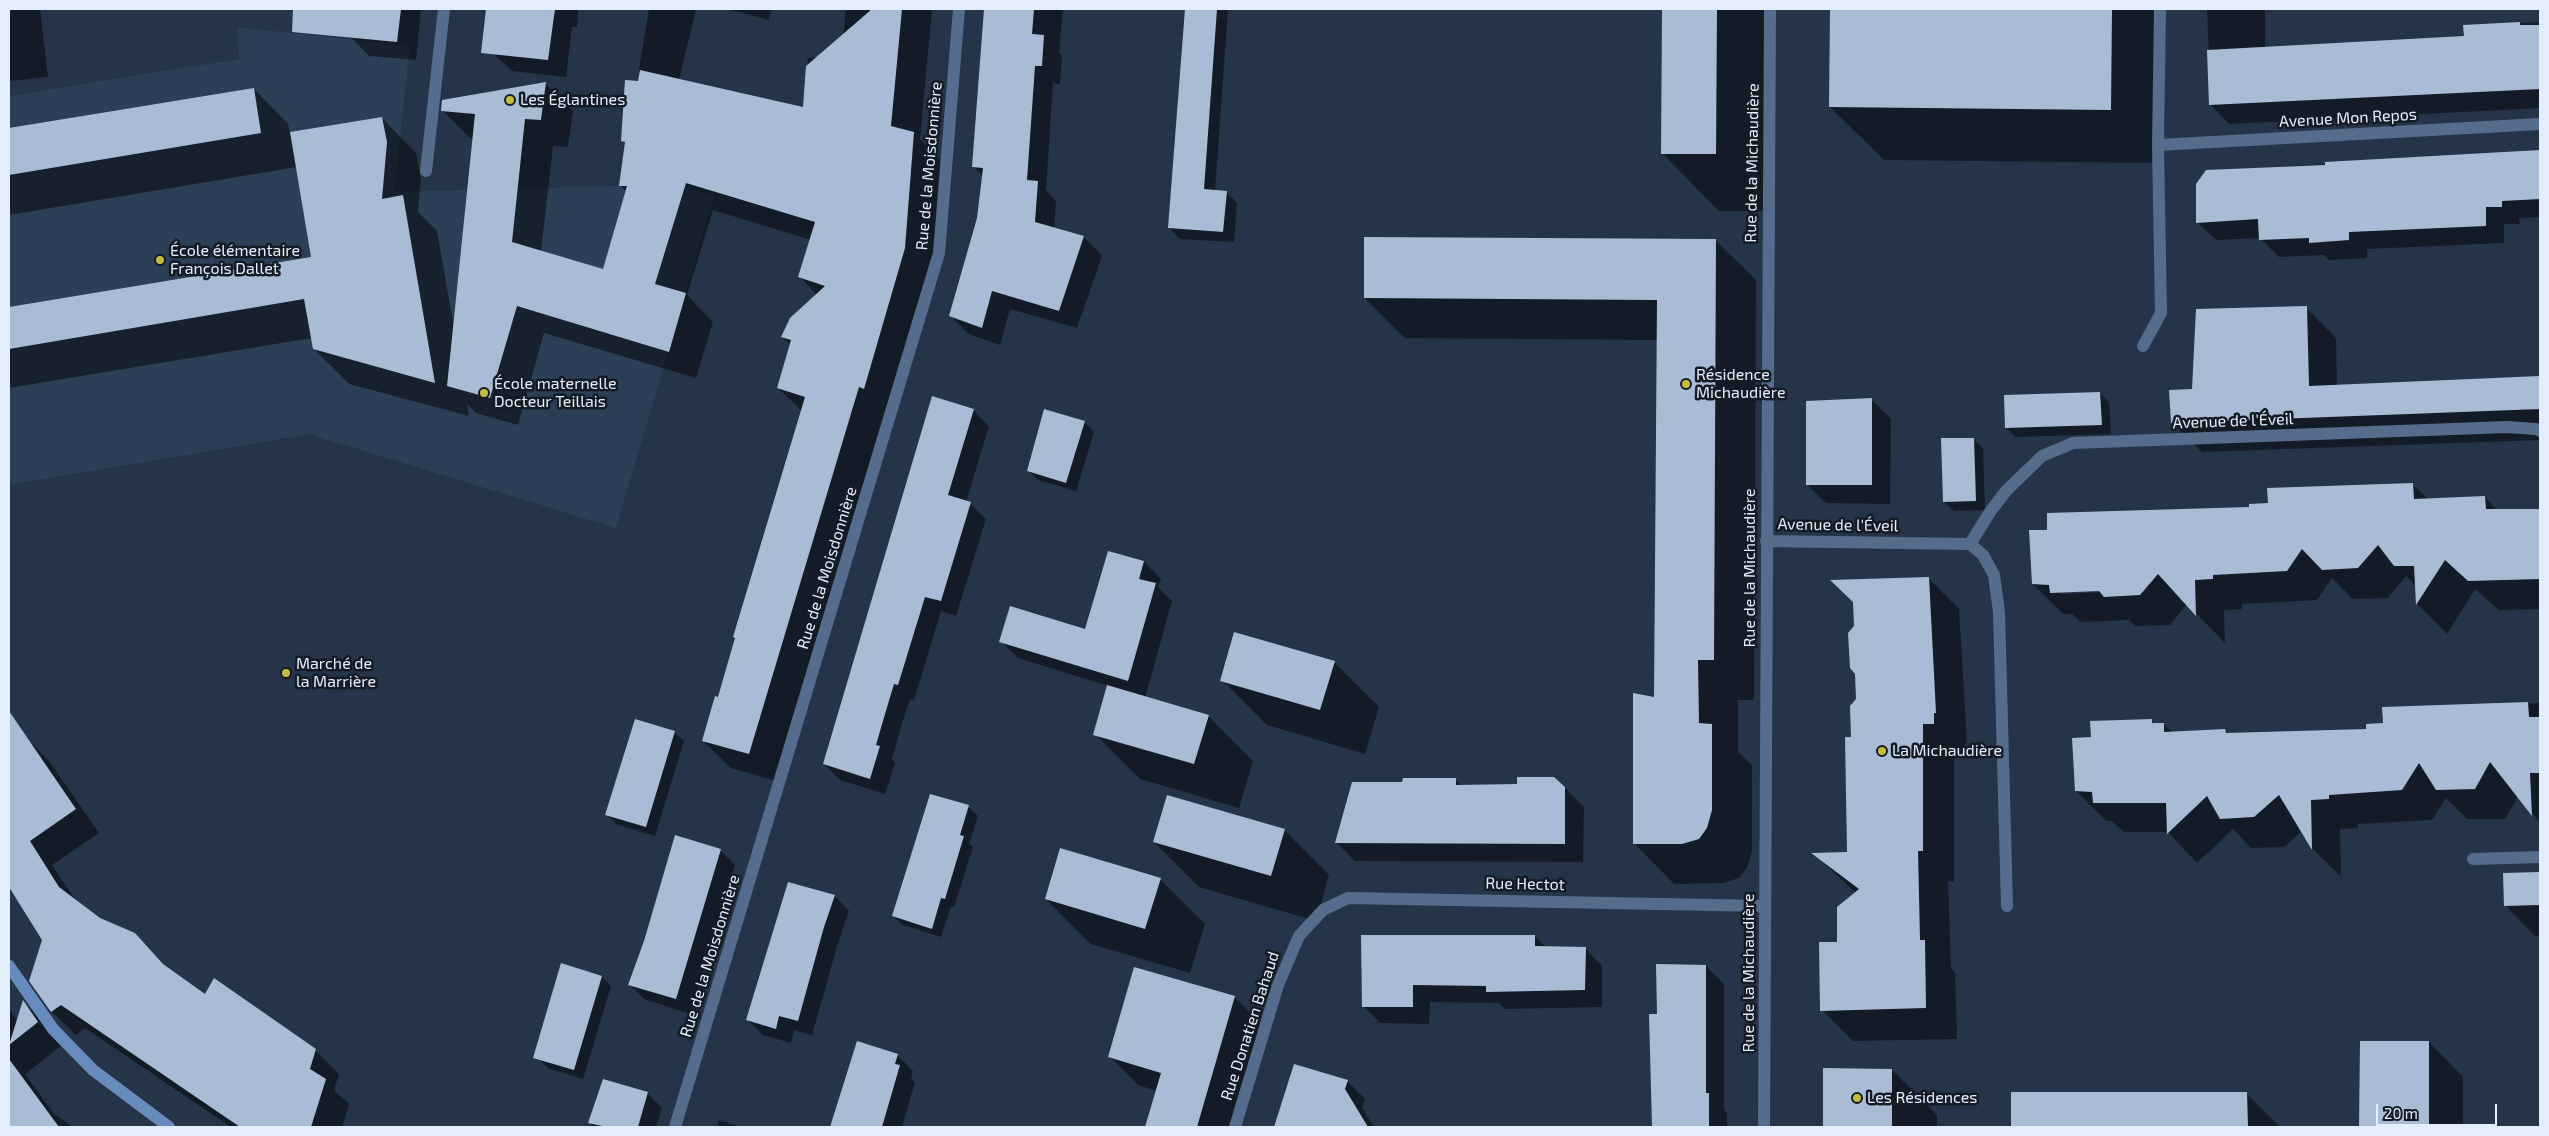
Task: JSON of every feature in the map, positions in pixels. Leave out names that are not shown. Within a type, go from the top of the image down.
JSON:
[{"type":"street","points":[[426,171],[444,9]]},
{"type":"street","name":"Rue de la Moisdonnière","points":[[675,1127],[939,253],[960,9]]},
{"type":"street","name":"Rue de la Michaudière","points":[[1764,1127],[1770,9]]},
{"type":"street","points":[[2143,346],[2161,313],[2158,145],[2160,9]]},
{"type":"street","name":"Avenue Mon Repos","points":[[2158,145],[2540,124]]},
{"type":"street","name":"Avenue de l'Éveil","points":[[1766,540],[1970,544],[2006,491],[2042,456],[2073,443],[2506,427],[2536,429],[2540,431]]},
{"type":"street","points":[[1970,544],[1982,555],[1994,575],[1999,612],[2008,906]]},
{"type":"street","points":[[2473,860],[2540,857]]},
{"type":"street","name":"Rue Hectot","points":[[1299,936],[1323,910],[1348,898],[1359,897],[1765,906]]},
{"type":"street","name":"Rue Donatien Bahaud","points":[[1235,1127],[1278,985],[1299,936]]},
{"type":"street","points":[[9,966],[53,1029],[93,1070],[166,1126]]},
{"type":"shaded area","points":[[237,27],[410,46],[394,192],[676,184],[714,196],[616,528],[309,434],[9,485],[9,96],[239,59]]},
{"type":"building","points":[[293,9],[401,9],[397,42],[292,32]]},
{"type":"building","points":[[486,9],[555,9],[548,60],[481,53]]},
{"type":"building","points":[[872,9],[902,9],[891,126],[914,132],[905,248],[864,389],[859,387],[749,754],[702,741],[715,696],[718,697],[735,638],[733,637],[805,397],[777,388],[791,340],[781,337],[790,318],[825,286],[798,277],[815,222],[686,183],[655,284],[686,293],[669,352],[517,306],[490,398],[447,386],[475,114],[441,111],[442,100],[546,82],[541,120],[525,119],[512,242],[603,269],[627,186],[619,186],[625,142],[621,141],[625,80],[638,81],[640,70],[803,107],[806,66]]},
{"type":"building","points":[[984,9],[1034,9],[1032,34],[1044,35],[1042,66],[1035,66],[1027,180],[1038,181],[1035,222],[1084,236],[1059,311],[992,291],[982,328],[949,316],[977,218],[983,168],[972,167]]},
{"type":"building","points":[[1185,9],[1217,9],[1204,189],[1227,191],[1223,232],[1168,228]]},
{"type":"building","points":[[1662,9],[1717,9],[1716,154],[1661,154]]},
{"type":"building","points":[[1830,9],[2112,9],[2111,110],[1829,107]]},
{"type":"building","points":[[2520,22],[2520,25],[2540,25],[2540,89],[2209,105],[2207,50],[2464,36],[2463,25]]},
{"type":"building","points":[[254,88],[261,133],[9,175],[9,128]]},
{"type":"building","points":[[382,117],[387,142],[382,199],[403,195],[435,383],[313,349],[304,299],[9,349],[9,307],[311,257],[290,132]]},
{"type":"building","points":[[2540,150],[2540,199],[2502,201],[2502,207],[2486,207],[2486,226],[2349,232],[2349,240],[2309,243],[2309,238],[2259,240],[2258,219],[2196,223],[2196,184],[2206,170],[2325,165],[2325,162]]},
{"type":"building","name":"Résidence Michaudière","points":[[1364,237],[1716,239],[1714,660],[1698,660],[1699,723],[1712,724],[1712,810],[1707,828],[1699,839],[1682,844],[1633,844],[1633,693],[1654,697],[1657,300],[1364,298]]},
{"type":"building","points":[[2307,306],[2309,386],[2540,376],[2540,409],[2171,423],[2169,390],[2192,389],[2196,309]]},
{"type":"building","points":[[2100,392],[2102,425],[2005,428],[2004,395]]},
{"type":"building","points":[[932,396],[974,409],[948,495],[971,502],[941,601],[925,597],[898,685],[894,684],[876,745],[880,746],[870,779],[823,764]]},
{"type":"building","points":[[1872,398],[1872,485],[1806,485],[1806,401]]},
{"type":"building","points":[[1044,409],[1085,421],[1066,483],[1027,471]]},
{"type":"building","points":[[1941,438],[1974,438],[1976,501],[1943,502]]},
{"type":"building","points":[[2413,483],[2414,499],[2485,496],[2486,509],[2540,509],[2540,579],[2468,581],[2445,560],[2416,605],[2414,566],[2394,566],[2378,545],[2358,568],[2322,570],[2302,549],[2287,571],[2213,575],[2213,579],[2195,580],[2196,616],[2158,574],[2140,595],[2104,597],[2099,591],[2050,593],[2049,585],[2032,584],[2029,530],[2047,530],[2047,513],[2249,507],[2249,504],[2268,503],[2267,488]]},
{"type":"building","points":[[1108,551],[1144,561],[1139,579],[1156,583],[1128,681],[999,642],[1010,606],[1085,629]]},
{"type":"building","name":"La Michaudière","points":[[1929,577],[1936,713],[1934,713],[1934,724],[1923,724],[1923,851],[1918,851],[1920,940],[1925,940],[1926,1008],[1820,1011],[1819,942],[1837,942],[1837,907],[1859,889],[1811,853],[1847,852],[1845,737],[1851,737],[1850,706],[1856,699],[1855,674],[1850,668],[1848,633],[1854,626],[1853,602],[1830,580]]},
{"type":"building","points":[[1234,632],[1335,661],[1320,710],[1220,681]]},
{"type":"building","points":[[1107,685],[1209,715],[1194,764],[1093,735]]},
{"type":"building","points":[[2528,702],[2529,717],[2540,717],[2540,773],[2530,773],[2532,816],[2490,762],[2475,789],[2436,790],[2419,763],[2402,790],[2329,795],[2329,799],[2311,800],[2312,850],[2279,795],[2254,817],[2220,819],[2207,796],[2167,834],[2166,803],[2093,803],[2092,792],[2075,791],[2072,738],[2091,737],[2090,721],[2152,719],[2152,723],[2164,723],[2164,732],[2225,729],[2226,733],[2366,729],[2366,724],[2383,723],[2382,707]]},
{"type":"building","points":[[9,711],[76,809],[30,841],[59,887],[100,918],[135,933],[163,964],[205,994],[214,978],[316,1049],[310,1069],[326,1079],[311,1127],[240,1127],[61,1005],[51,1012],[29,981],[42,940],[9,887]]},
{"type":"building","points":[[635,719],[675,731],[646,827],[605,815]]},
{"type":"building","points":[[1517,777],[1554,777],[1565,787],[1565,844],[1335,843],[1352,782],[1402,782],[1403,778],[1456,778],[1456,785],[1517,784]]},
{"type":"building","points":[[930,794],[969,805],[960,835],[964,836],[945,899],[941,898],[932,929],[892,916]]},
{"type":"building","points":[[1167,795],[1285,829],[1271,876],[1153,842]]},
{"type":"building","points":[[675,835],[721,849],[676,999],[628,985],[644,941]]},
{"type":"building","points":[[1060,848],[1161,878],[1145,929],[1045,899]]},
{"type":"building","points":[[2540,872],[2540,905],[2504,906],[2503,873]]},
{"type":"building","points":[[788,882],[835,895],[824,927],[798,1021],[779,1016],[776,1029],[746,1020]]},
{"type":"building","points":[[1361,935],[1535,935],[1535,946],[1586,947],[1585,990],[1486,992],[1486,986],[1413,985],[1413,1007],[1362,1007]]},
{"type":"building","points":[[561,963],[602,976],[574,1070],[533,1058]]},
{"type":"building","points":[[1656,964],[1706,965],[1706,1093],[1709,1093],[1709,1127],[1652,1127],[1649,1014],[1657,1014]]},
{"type":"building","points":[[1134,967],[1235,996],[1197,1127],[1145,1127],[1161,1073],[1108,1057]]},
{"type":"building","points":[[23,1000],[38,1022],[9,1045]]},
{"type":"building","points":[[857,1041],[898,1054],[895,1064],[900,1065],[882,1127],[830,1127]]},
{"type":"building","points":[[2360,1041],[2429,1041],[2429,1127],[2359,1127]]},
{"type":"building","points":[[9,1059],[59,1127],[9,1127]]},
{"type":"building","points":[[1294,1064],[1348,1080],[1345,1089],[1368,1127],[1274,1127]]},
{"type":"building","name":"Les Résidences","points":[[1823,1068],[1892,1069],[1892,1127],[1823,1127]]},
{"type":"building","points":[[603,1079],[648,1092],[638,1127],[607,1127],[588,1123]]},
{"type":"building","points":[[2011,1092],[2247,1092],[2248,1127],[2011,1127]]},
{"type":"place","name":"Les Églantines","points":[[510,100]]},
{"type":"place","name":"École élémentaire François Dallet","points":[[160,260]]},
{"type":"place","name":"Résidence Michaudière","points":[[1686,384]]},
{"type":"place","name":"École maternelle Docteur Teillais","points":[[484,393]]},
{"type":"place","name":"Marché de la Marrière","points":[[286,673]]},
{"type":"place","name":"La Michaudière","points":[[1882,751]]},
{"type":"place","name":"Les Résidences","points":[[1857,1098]]}]
